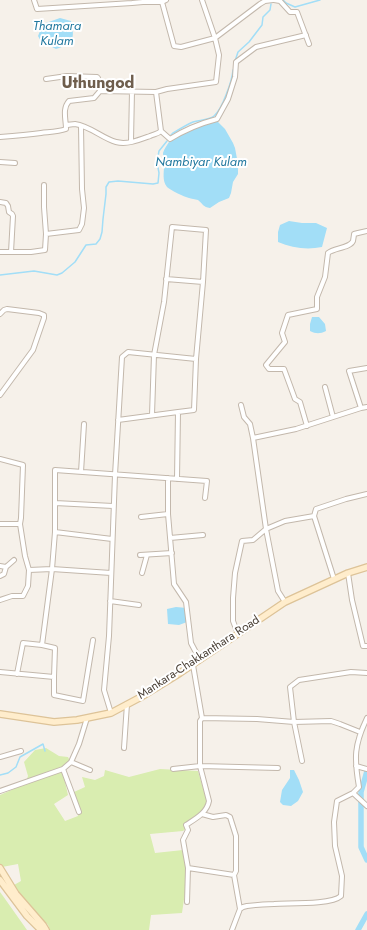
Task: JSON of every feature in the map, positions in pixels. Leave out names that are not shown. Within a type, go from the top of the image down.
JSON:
[{"type":"main road","name":"Mankara-Chakkanthara Road","points":[[0,714],[54,722],[77,720],[110,713],[180,673],[286,602],[334,579],[367,567]]},
{"type":"main road","points":[[0,868],[16,894],[46,930]]},
{"type":"main road","points":[[0,880],[27,916],[40,930]]},
{"type":"street","points":[[34,0],[37,9],[164,1],[174,46],[181,47],[215,38],[265,1],[280,1],[290,12],[297,12],[309,44]]},
{"type":"street","points":[[100,90],[156,92],[216,82],[219,55],[202,0]]},
{"type":"street","points":[[156,92],[162,131],[170,139],[184,130],[217,119],[228,99],[235,77],[236,62],[256,47],[306,35]]},
{"type":"street","points":[[0,138],[64,130],[66,129],[66,125],[64,110],[67,103],[69,101],[94,98],[100,90],[97,77],[67,76],[46,79]]},
{"type":"street","points":[[131,141],[132,91]]},
{"type":"street","points":[[66,125],[74,124],[82,126],[116,142],[124,143],[142,139],[162,131]]},
{"type":"street","points":[[46,234],[80,230],[82,224],[84,208],[82,189],[82,126]]},
{"type":"street","points":[[0,162],[15,163]]},
{"type":"street","points":[[0,252],[31,252],[45,250],[46,234],[44,185]]},
{"type":"street","points":[[0,202],[6,203],[9,212],[13,216],[11,252]]},
{"type":"street","points":[[118,420],[152,416],[194,410],[196,359],[206,230],[172,227],[164,302],[154,355],[152,416]]},
{"type":"street","points":[[307,426],[300,402],[295,399],[284,369],[269,368],[266,366],[285,342],[282,333],[288,315],[317,309],[317,297],[325,277],[328,253],[331,250],[351,244],[354,234],[367,231]]},
{"type":"street","points":[[166,279],[203,282]]},
{"type":"street","points":[[0,314],[7,309],[39,313],[44,315],[44,318],[34,350],[0,395]]},
{"type":"street","points":[[110,713],[104,690],[109,636],[113,506],[122,357],[128,352],[196,359]]},
{"type":"street","points":[[361,408],[349,371],[367,368]]},
{"type":"street","points":[[325,387],[333,417]]},
{"type":"street","points":[[241,405],[244,417],[250,424],[253,438],[266,529],[278,591],[286,602]]},
{"type":"street","points":[[253,438],[296,429],[367,407]]},
{"type":"street","points":[[176,479],[178,412]]},
{"type":"street","points":[[81,472],[84,424]]},
{"type":"street","points":[[0,459],[23,465],[20,524],[25,556],[29,570],[28,586],[23,596],[12,596],[0,600]]},
{"type":"street","points":[[42,645],[52,569],[55,532],[55,470],[207,481],[205,498]]},
{"type":"street","points":[[168,478],[168,514],[174,584],[186,602],[191,643],[200,660]]},
{"type":"street","points":[[334,579],[314,516],[316,509],[367,494]]},
{"type":"street","points":[[55,503],[113,506]]},
{"type":"street","points":[[141,517],[168,514]]},
{"type":"street","points":[[238,634],[233,620],[233,598],[235,573],[242,542],[253,540],[266,529],[285,521],[314,516]]},
{"type":"street","points":[[0,524],[20,524]]},
{"type":"street","points":[[55,532],[112,539]]},
{"type":"street","points":[[170,538],[203,535]]},
{"type":"street","points":[[140,556],[172,553]]},
{"type":"street","points":[[142,573],[148,555]]},
{"type":"street","points":[[0,576],[4,574],[6,567],[14,560]]},
{"type":"street","points":[[0,566],[6,567]]},
{"type":"street","points":[[29,570],[52,569],[111,573]]},
{"type":"street","points":[[348,573],[352,600],[363,646],[367,646]]},
{"type":"street","points":[[110,601],[139,605]]},
{"type":"street","points":[[17,674],[23,643],[55,648],[54,695],[83,701],[93,640]]},
{"type":"street","points":[[187,902],[188,868],[183,840],[188,830],[186,825],[202,814],[208,806],[209,801],[200,766],[200,721],[202,718],[192,665]]},
{"type":"street","points":[[0,672],[54,678]]},
{"type":"street","points":[[302,761],[294,722],[290,687],[299,680],[351,672],[367,673]]},
{"type":"street","points":[[124,748],[127,704]]},
{"type":"street","points":[[0,791],[64,769],[71,762],[79,744],[87,718]]},
{"type":"street","points":[[202,718],[257,719],[294,722],[331,721],[360,732]]},
{"type":"street","points":[[240,909],[247,906],[319,902],[338,899],[341,896],[342,876],[334,846],[334,822],[337,801],[353,793],[359,787],[356,752],[360,732],[367,718]]},
{"type":"street","points":[[0,757],[21,751]]},
{"type":"street","points":[[71,762],[90,770]]},
{"type":"street","points":[[173,769],[200,766],[278,768]]},
{"type":"street","points":[[356,766],[367,769]]},
{"type":"street","points":[[64,769],[79,812]]},
{"type":"street","points":[[353,793],[367,806]]},
{"type":"street","points":[[202,814],[213,817],[226,815],[230,817],[236,836],[236,871],[234,874],[240,909],[232,930]]},
{"type":"street","points":[[188,868],[234,874]]},
{"type":"green space","points":[[46,748],[59,756],[68,757],[71,763],[62,769],[68,795],[54,804],[65,821],[78,816],[74,792],[85,787],[82,777],[95,780],[104,776],[105,770],[129,777],[160,769],[198,771],[207,802],[200,816],[183,831],[150,834],[155,853],[183,850],[187,879],[182,913],[151,915],[149,930],[50,930],[48,925],[29,906],[14,885],[21,881],[18,864],[2,867],[0,864],[0,795],[25,784],[28,776],[24,762],[35,750]]},
{"type":"green space","points":[[0,892],[3,896],[27,930],[0,930]]},
{"type":"water","name":"Thamara Kulam","points":[[60,18],[71,21],[73,32],[72,40],[66,45],[56,49],[43,45],[38,36],[43,24]]},
{"type":"water","name":"Nambiyar Kulam","points":[[216,120],[225,129],[233,143],[238,164],[238,174],[233,182],[229,198],[208,208],[198,200],[191,199],[174,192],[165,185],[163,153],[169,142],[179,132],[202,122]]},
{"type":"water","points":[[289,221],[316,223],[327,228],[322,247],[300,248],[278,242],[280,225]]},
{"type":"water","points":[[312,317],[319,317],[325,324],[326,331],[322,333],[314,333],[310,331]]},
{"type":"water","points":[[176,607],[187,608],[187,622],[179,625],[168,624],[167,609]]},
{"type":"water","points":[[290,770],[294,770],[303,792],[298,801],[291,806],[283,805],[280,802],[282,790],[290,778]]},
{"type":"waterway","points":[[283,0],[295,7],[320,0]]},
{"type":"waterway","points":[[235,61],[238,52],[249,42],[262,25],[263,17],[270,10],[271,4]]},
{"type":"waterway","points":[[171,135],[193,122],[207,119],[217,113],[226,95],[233,70]]},
{"type":"waterway","points":[[0,275],[34,271],[57,275],[62,273],[75,262],[86,245],[96,244],[100,239],[106,187],[109,182],[158,183],[159,173],[157,162],[159,151],[167,141]]},
{"type":"waterway","points":[[0,775],[8,773],[16,767],[20,757],[43,744],[45,751]]},
{"type":"waterway","points":[[367,771],[361,792],[361,847],[367,860]]},
{"type":"waterway","points":[[358,930],[367,914]]},
{"type":"district","name":"Uthungod","points":[[98,84]]}]
